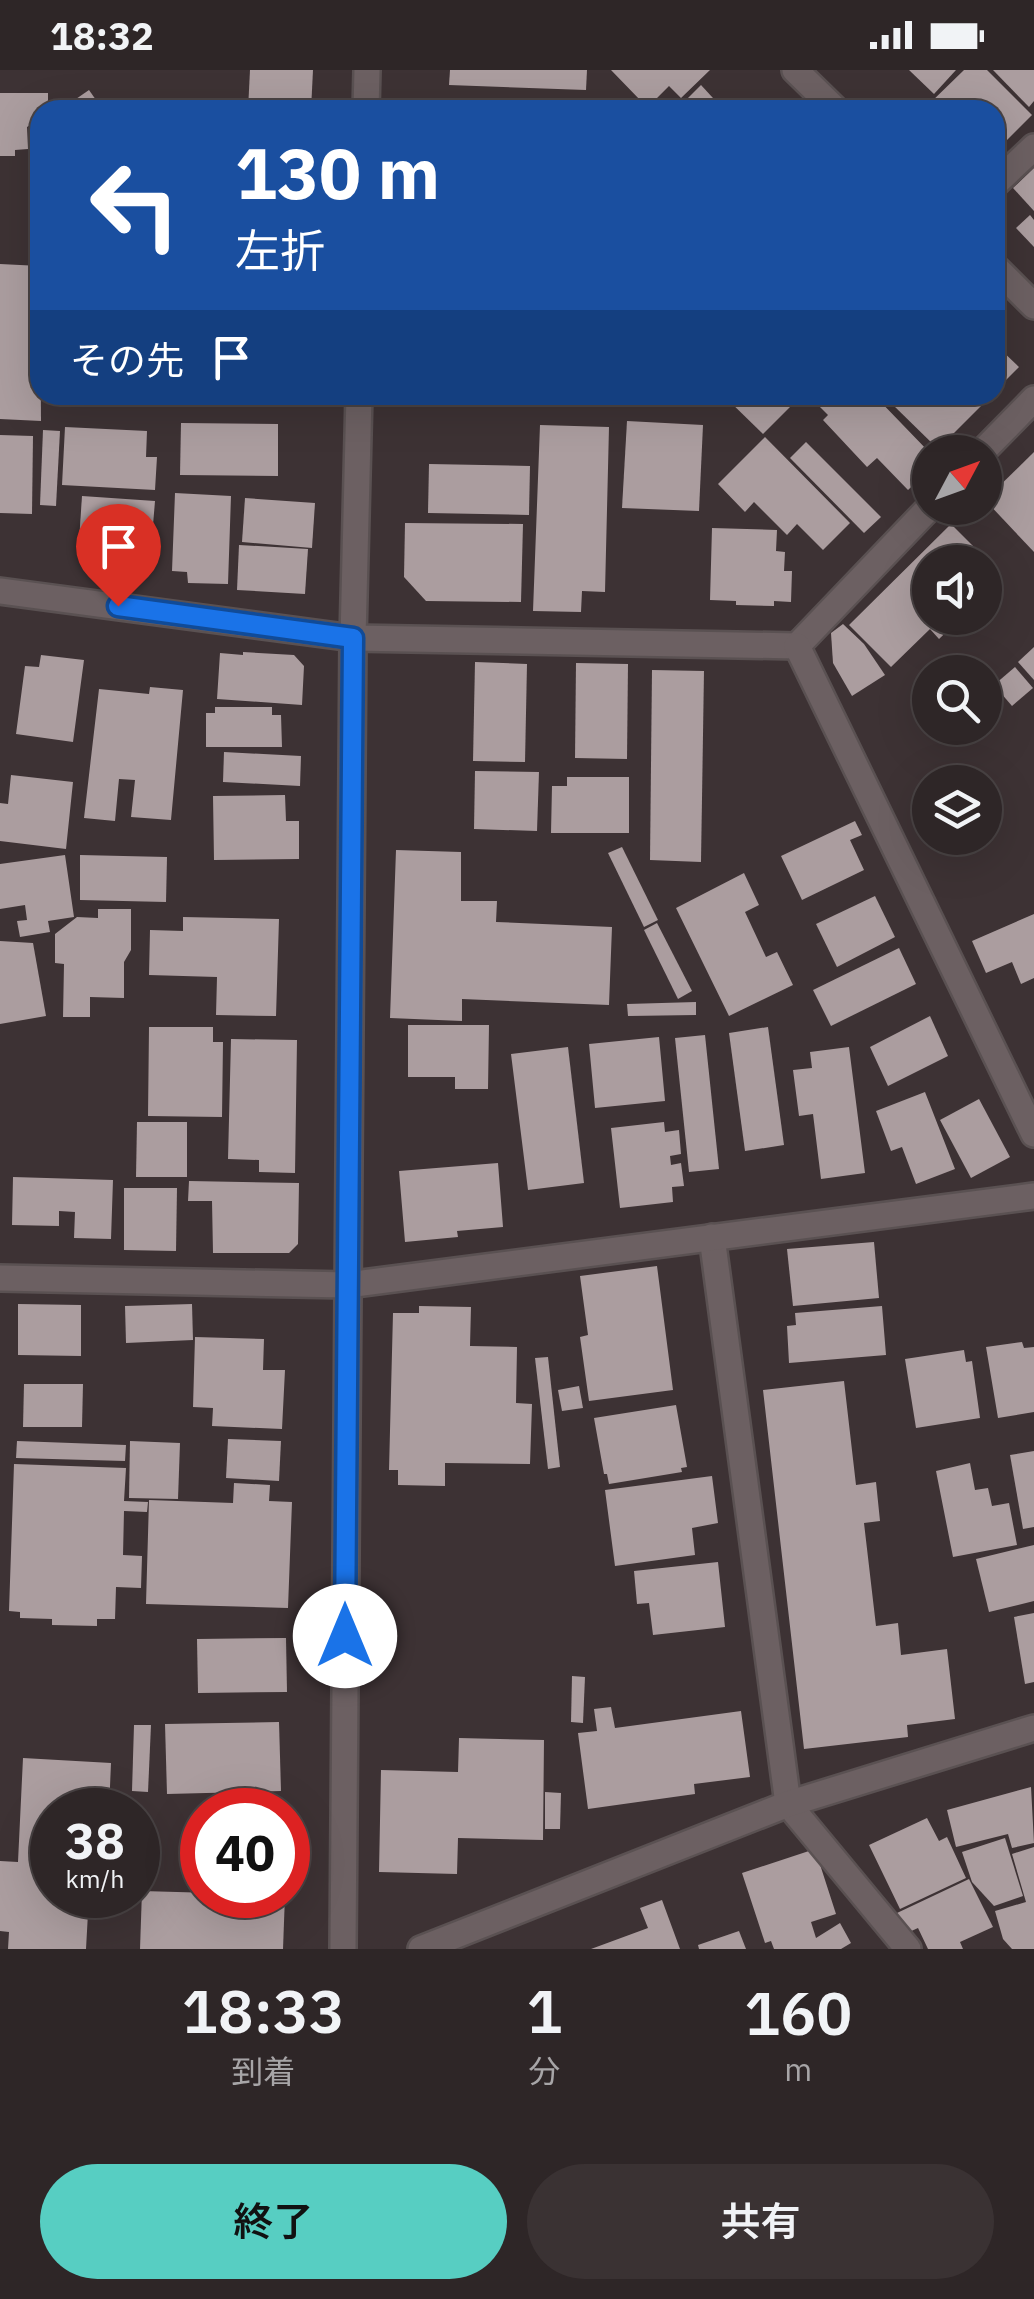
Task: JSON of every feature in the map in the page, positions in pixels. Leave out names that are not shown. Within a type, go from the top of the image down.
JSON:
[{"type":"street","points":[[366,100],[367,70]]},
{"type":"street","points":[[795,70],[826,100]]},
{"type":"street","points":[[1005,175],[1034,147]]},
{"type":"street","points":[[1005,277],[1034,306]]},
{"type":"street","points":[[999,435],[1034,399]]},
{"type":"street","points":[[343,1949],[353,638],[359,405]]},
{"type":"street","points":[[0,591],[353,638],[797,646],[913,525]]},
{"type":"street","points":[[797,646],[1034,1134]]},
{"type":"street","points":[[0,1278],[347,1285],[1034,1196]]},
{"type":"street","points":[[712,1237],[788,1804],[908,1949]]},
{"type":"street","points":[[421,1949],[788,1804],[1034,1728]]},
{"type":"building","points":[[250,70],[313,70],[312,100],[248,100]]},
{"type":"building","points":[[450,70],[587,70],[586,90],[449,85]]},
{"type":"building","points":[[611,70],[710,70],[681,98],[669,86],[655,100],[640,100]]},
{"type":"building","points":[[909,70],[956,70],[934,94]]},
{"type":"building","points":[[964,70],[987,70],[1032,115],[1005,142],[1005,100],[933,100]]},
{"type":"building","points":[[993,70],[1034,70],[1034,101],[1029,107]]},
{"type":"building","points":[[701,85],[715,100],[686,100]]},
{"type":"building","points":[[89,90],[96,100],[74,100]]},
{"type":"building","points":[[0,93],[48,93],[48,100],[30,100],[28,149],[15,150],[15,156],[0,156]]},
{"type":"building","points":[[1034,168],[1034,211],[1013,188]]},
{"type":"building","points":[[1030,215],[1034,220],[1034,247],[1016,228]]},
{"type":"building","points":[[0,264],[30,266],[30,405],[41,405],[41,421],[0,419]]},
{"type":"building","points":[[1005,354],[1019,367],[1005,381]]},
{"type":"building","points":[[733,405],[792,405],[763,434]]},
{"type":"building","points":[[818,405],[884,405],[913,435],[912,486],[908,490],[877,458],[867,467],[823,420],[828,415]]},
{"type":"building","points":[[893,405],[982,405],[952,435],[924,435]]},
{"type":"building","points":[[627,421],[703,425],[699,511],[622,508]]},
{"type":"building","points":[[181,423],[278,424],[278,476],[180,475]]},
{"type":"building","points":[[540,425],[609,427],[605,592],[582,591],[581,612],[533,611]]},
{"type":"building","points":[[65,427],[147,431],[146,457],[157,457],[155,490],[62,485]]},
{"type":"building","points":[[43,430],[60,431],[56,506],[40,505]]},
{"type":"building","points":[[0,435],[33,436],[32,514],[0,513]]},
{"type":"building","points":[[765,437],[850,523],[823,550],[797,524],[787,535],[754,502],[745,512],[718,484]]},
{"type":"building","points":[[806,442],[881,517],[864,533],[790,458]]},
{"type":"building","points":[[1034,452],[1034,552],[1002,518],[1002,483]]},
{"type":"building","points":[[429,464],[530,466],[529,515],[428,513]]},
{"type":"building","points":[[175,493],[231,496],[228,584],[188,583],[187,572],[172,571]]},
{"type":"building","points":[[82,496],[155,501],[150,561],[78,556]]},
{"type":"building","points":[[245,498],[315,503],[312,548],[242,542]]},
{"type":"building","points":[[405,523],[523,524],[521,602],[426,601],[404,577]]},
{"type":"building","points":[[952,525],[972,545],[930,545]]},
{"type":"building","points":[[712,528],[777,530],[776,551],[785,552],[784,571],[792,571],[791,602],[774,601],[774,606],[710,600]]},
{"type":"building","points":[[239,545],[308,549],[305,594],[237,590]]},
{"type":"building","points":[[912,563],[912,635],[924,635],[891,667],[849,625]]},
{"type":"building","points":[[843,624],[864,644],[885,675],[852,696],[833,663],[831,633]]},
{"type":"building","points":[[1034,647],[1034,680],[1018,662]]},
{"type":"building","points":[[220,653],[294,655],[304,666],[302,705],[217,699]]},
{"type":"building","points":[[41,655],[84,660],[73,742],[16,734],[25,666],[39,667]]},
{"type":"building","points":[[475,662],[527,664],[525,762],[473,761]]},
{"type":"building","points":[[576,663],[628,664],[627,759],[575,758]]},
{"type":"building","points":[[1015,667],[1033,688],[1012,706],[1002,694],[1002,678]]},
{"type":"building","points":[[652,670],[704,671],[701,862],[650,860]]},
{"type":"building","points":[[150,687],[183,690],[171,820],[131,817],[135,780],[119,779],[115,821],[84,818],[99,689],[149,694]]},
{"type":"building","points":[[215,707],[272,707],[272,715],[281,715],[282,747],[206,747],[206,713],[215,713]]},
{"type":"building","points":[[224,752],[301,756],[300,786],[223,782]]},
{"type":"building","points":[[475,771],[539,772],[537,831],[474,829]]},
{"type":"building","points":[[11,775],[73,782],[66,849],[0,841],[0,803],[8,804]]},
{"type":"building","points":[[567,777],[629,777],[629,833],[551,833],[552,786],[567,786]]},
{"type":"building","points":[[285,795],[286,821],[299,821],[299,859],[214,860],[213,796]]},
{"type":"building","points":[[855,821],[862,835],[850,840],[864,870],[802,900],[781,856]]},
{"type":"building","points":[[622,847],[658,920],[644,927],[608,853]]},
{"type":"building","points":[[396,850],[461,852],[461,901],[497,901],[496,922],[612,927],[609,1005],[462,999],[462,1021],[390,1018]]},
{"type":"building","points":[[65,855],[74,917],[48,921],[50,932],[20,937],[17,921],[27,920],[25,905],[0,909],[0,864]]},
{"type":"building","points":[[80,855],[167,857],[166,902],[80,900]]},
{"type":"building","points":[[744,873],[759,905],[745,912],[766,957],[777,952],[793,985],[729,1016],[676,908]]},
{"type":"building","points":[[875,896],[895,937],[837,967],[816,924]]},
{"type":"building","points":[[98,909],[131,909],[131,950],[124,962],[124,998],[90,997],[90,1017],[63,1017],[64,964],[55,963],[55,934],[77,917],[98,918]]},
{"type":"building","points":[[1034,914],[1034,978],[1021,984],[1012,962],[986,973],[972,941]]},
{"type":"building","points":[[183,917],[279,919],[276,1016],[216,1015],[217,977],[149,975],[150,930],[183,931]]},
{"type":"building","points":[[657,923],[692,991],[678,999],[644,930]]},
{"type":"building","points":[[0,941],[33,943],[46,1016],[0,1024]]},
{"type":"building","points":[[899,948],[916,984],[831,1026],[813,990]]},
{"type":"building","points":[[696,1002],[696,1015],[628,1016],[627,1004]]},
{"type":"building","points":[[930,1016],[948,1056],[888,1086],[870,1047]]},
{"type":"building","points":[[408,1025],[489,1025],[488,1089],[455,1089],[455,1077],[408,1077]]},
{"type":"building","points":[[149,1027],[213,1027],[213,1042],[223,1042],[222,1117],[148,1116]]},
{"type":"building","points":[[768,1027],[784,1145],[745,1151],[729,1033]]},
{"type":"building","points":[[705,1035],[719,1169],[689,1172],[675,1038]]},
{"type":"building","points":[[659,1037],[665,1101],[595,1108],[589,1044]]},
{"type":"building","points":[[231,1039],[297,1040],[295,1173],[259,1172],[259,1160],[228,1159]]},
{"type":"building","points":[[568,1047],[584,1183],[528,1190],[511,1054]]},
{"type":"building","points":[[849,1047],[865,1173],[821,1179],[813,1114],[799,1116],[793,1070],[812,1068],[810,1052]]},
{"type":"building","points":[[925,1092],[955,1169],[916,1184],[902,1147],[891,1151],[876,1111]]},
{"type":"building","points":[[979,1099],[1010,1157],[971,1178],[940,1120]]},
{"type":"building","points":[[137,1122],[187,1122],[187,1177],[136,1177]]},
{"type":"building","points":[[664,1122],[665,1132],[679,1130],[681,1154],[670,1156],[671,1165],[681,1163],[684,1186],[672,1187],[673,1202],[620,1208],[611,1128]]},
{"type":"building","points":[[498,1163],[503,1227],[457,1231],[458,1237],[405,1242],[399,1171]]},
{"type":"building","points":[[13,1177],[113,1180],[111,1239],[74,1238],[75,1212],[59,1211],[59,1226],[12,1225]]},
{"type":"building","points":[[189,1181],[299,1183],[298,1244],[289,1253],[213,1253],[212,1201],[188,1201]]},
{"type":"building","points":[[124,1188],[177,1188],[176,1251],[124,1250]]},
{"type":"building","points":[[874,1242],[879,1298],[793,1306],[787,1249]]},
{"type":"building","points":[[657,1266],[673,1390],[589,1401],[580,1337],[588,1335],[580,1276]]},
{"type":"building","points":[[18,1304],[81,1305],[81,1356],[18,1355]]},
{"type":"building","points":[[192,1304],[193,1340],[126,1343],[125,1306]]},
{"type":"building","points":[[419,1306],[471,1307],[470,1346],[517,1347],[516,1403],[532,1404],[530,1464],[445,1463],[445,1486],[398,1485],[398,1470],[389,1470],[393,1313],[419,1313]]},
{"type":"building","points":[[882,1306],[886,1355],[789,1363],[787,1326],[796,1325],[795,1313]]},
{"type":"building","points":[[195,1337],[264,1339],[263,1370],[285,1370],[282,1429],[212,1426],[213,1408],[193,1407]]},
{"type":"building","points":[[1022,1342],[1024,1348],[1034,1347],[1034,1412],[998,1418],[986,1347]]},
{"type":"building","points":[[964,1350],[966,1362],[972,1361],[980,1418],[916,1428],[905,1359]]},
{"type":"building","points":[[548,1357],[560,1467],[548,1469],[535,1358]]},
{"type":"building","points":[[844,1381],[856,1485],[876,1482],[880,1521],[864,1523],[876,1626],[898,1623],[901,1655],[947,1649],[955,1719],[907,1725],[908,1737],[804,1749],[763,1390]]},
{"type":"building","points":[[24,1384],[83,1384],[82,1427],[23,1427]]},
{"type":"building","points":[[579,1386],[583,1408],[562,1411],[558,1390]]},
{"type":"building","points":[[676,1405],[687,1467],[681,1468],[682,1472],[609,1484],[594,1418]]},
{"type":"building","points":[[228,1439],[281,1441],[279,1481],[226,1478]]},
{"type":"building","points":[[17,1441],[126,1445],[125,1461],[16,1458]]},
{"type":"building","points":[[130,1441],[180,1443],[178,1499],[129,1498]]},
{"type":"building","points":[[1034,1451],[1034,1527],[1023,1529],[1010,1455]]},
{"type":"building","points":[[970,1463],[975,1490],[988,1488],[992,1506],[1009,1503],[1017,1545],[953,1557],[936,1471]]},
{"type":"building","points":[[14,1464],[126,1468],[124,1501],[148,1502],[147,1512],[124,1511],[123,1555],[142,1556],[141,1588],[116,1587],[115,1619],[97,1619],[97,1626],[52,1625],[52,1619],[20,1618],[20,1612],[9,1611]]},
{"type":"building","points":[[712,1476],[718,1523],[692,1528],[695,1555],[615,1566],[605,1490]]},
{"type":"building","points":[[234,1483],[270,1485],[269,1501],[292,1502],[288,1608],[146,1604],[149,1500],[233,1503]]},
{"type":"building","points":[[1034,1545],[1034,1601],[989,1612],[976,1559]]},
{"type":"building","points":[[718,1562],[725,1627],[653,1635],[649,1603],[637,1604],[634,1571]]},
{"type":"building","points":[[1034,1613],[1034,1682],[1025,1684],[1014,1617]]},
{"type":"building","points":[[286,1638],[287,1692],[198,1693],[197,1639]]},
{"type":"building","points":[[572,1676],[585,1677],[583,1723],[571,1722]]},
{"type":"building","points":[[611,1707],[615,1728],[741,1711],[750,1777],[694,1784],[695,1794],[588,1809],[578,1733],[597,1731],[594,1709]]},
{"type":"building","points":[[279,1722],[281,1788],[180,1788],[180,1794],[167,1794],[165,1724]]},
{"type":"building","points":[[134,1725],[151,1725],[148,1788],[132,1788]]},
{"type":"building","points":[[459,1738],[544,1740],[543,1840],[458,1838],[457,1874],[379,1872],[381,1770],[458,1772]]},
{"type":"building","points":[[23,1758],[111,1763],[110,1788],[30,1788],[30,1918],[88,1918],[86,1949],[8,1949],[9,1932],[0,1931],[0,1861],[18,1862]]},
{"type":"building","points":[[1031,1787],[1034,1843],[1012,1848],[1008,1834],[956,1847],[947,1810]]},
{"type":"building","points":[[545,1792],[561,1793],[560,1829],[545,1829]]},
{"type":"building","points":[[927,1818],[939,1841],[947,1837],[966,1878],[900,1909],[869,1845]]},
{"type":"building","points":[[1005,1838],[1023,1896],[994,1906],[972,1882],[962,1852]]},
{"type":"building","points":[[1034,1847],[1034,1949],[1012,1949],[1003,1939],[995,1911],[1026,1902],[1012,1854]]},
{"type":"building","points":[[815,1849],[836,1914],[811,1922],[816,1938],[840,1923],[851,1943],[841,1949],[774,1949],[771,1941],[765,1943],[742,1873]]},
{"type":"building","points":[[969,1879],[993,1927],[960,1942],[963,1949],[928,1949],[918,1928],[907,1933],[897,1913]]},
{"type":"building","points":[[160,1892],[180,1892],[180,1918],[284,1918],[283,1949],[140,1949],[141,1918],[160,1918]]},
{"type":"building","points":[[662,1900],[680,1949],[591,1949],[648,1928],[640,1908]]},
{"type":"building","points":[[739,1931],[746,1949],[699,1949],[698,1945]]},
{"type":"route","points":[[118,606],[353,638],[345,1636]]}]
